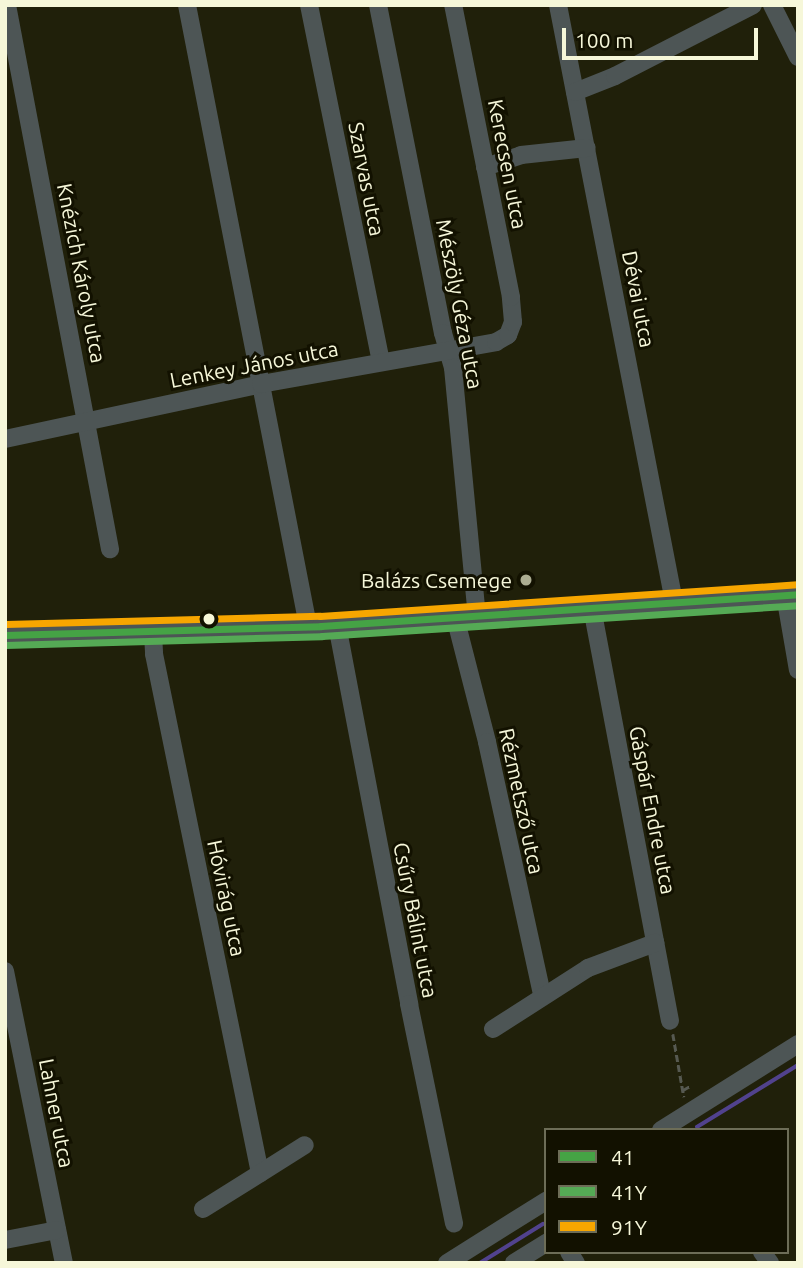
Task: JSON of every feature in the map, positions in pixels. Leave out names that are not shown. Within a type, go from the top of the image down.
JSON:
[{"type":"street","name":"Knézich Károly utca","points":[[7,5],[110,549]]},
{"type":"street","points":[[187,5],[308,626]]},
{"type":"street","name":"Szarvas utca","points":[[309,5],[381,362]]},
{"type":"street","name":"Mészöly Géza utca","points":[[378,5],[443,333],[449,349],[477,615]]},
{"type":"street","name":"Kerecsen utca","points":[[453,5],[511,297],[513,317],[510,331]]},
{"type":"street","name":"Dévai utca","points":[[558,5],[674,602]]},
{"type":"street","points":[[575,92],[615,76],[753,5]]},
{"type":"street","points":[[772,5],[798,57]]},
{"type":"street","points":[[485,167],[521,155],[587,148]]},
{"type":"street","name":"Lenkey János utca","points":[[5,439],[261,384],[496,342],[510,331]]},
{"type":"street","points":[[5,635],[337,625],[791,595],[798,670]]},
{"type":"street","name":"Gáspár Endre utca","points":[[592,608],[670,1021]]},
{"type":"street","name":"Rézmetsző utca","points":[[455,617],[487,741],[542,995]]},
{"type":"street","name":"Csűry Bálint utca","points":[[337,625],[406,991],[454,1223]]},
{"type":"street","name":"Hóvirág utca","points":[[153,632],[157,668],[260,1173]]},
{"type":"street","points":[[493,1029],[542,995],[599,962],[655,943]]},
{"type":"street","name":"Lahner utca","points":[[5,971],[10,1025],[64,1263]]},
{"type":"street","points":[[669,1128],[798,1044]]},
{"type":"street","points":[[203,1209],[305,1145]]},
{"type":"street","points":[[447,1263],[544,1206]]},
{"type":"street","points":[[5,1240],[57,1230]]},
{"type":"street","points":[[514,1263],[544,1244]]},
{"type":"path","points":[[670,1021],[683,1090],[690,1086]]},
{"type":"waterway","points":[[697,1127],[798,1065]]},
{"type":"waterway","points":[[480,1263],[543,1224]]},
{"type":"transit line","name":"91Y","points":[[5,624],[320,616],[797,584]]},
{"type":"transit line","name":"41","points":[[5,635],[321,626],[798,594]]},
{"type":"transit line","name":"41Y","points":[[5,645],[322,636],[798,605]]},
{"type":"place","name":"Balázs Csemege","points":[[526,580]]}]
